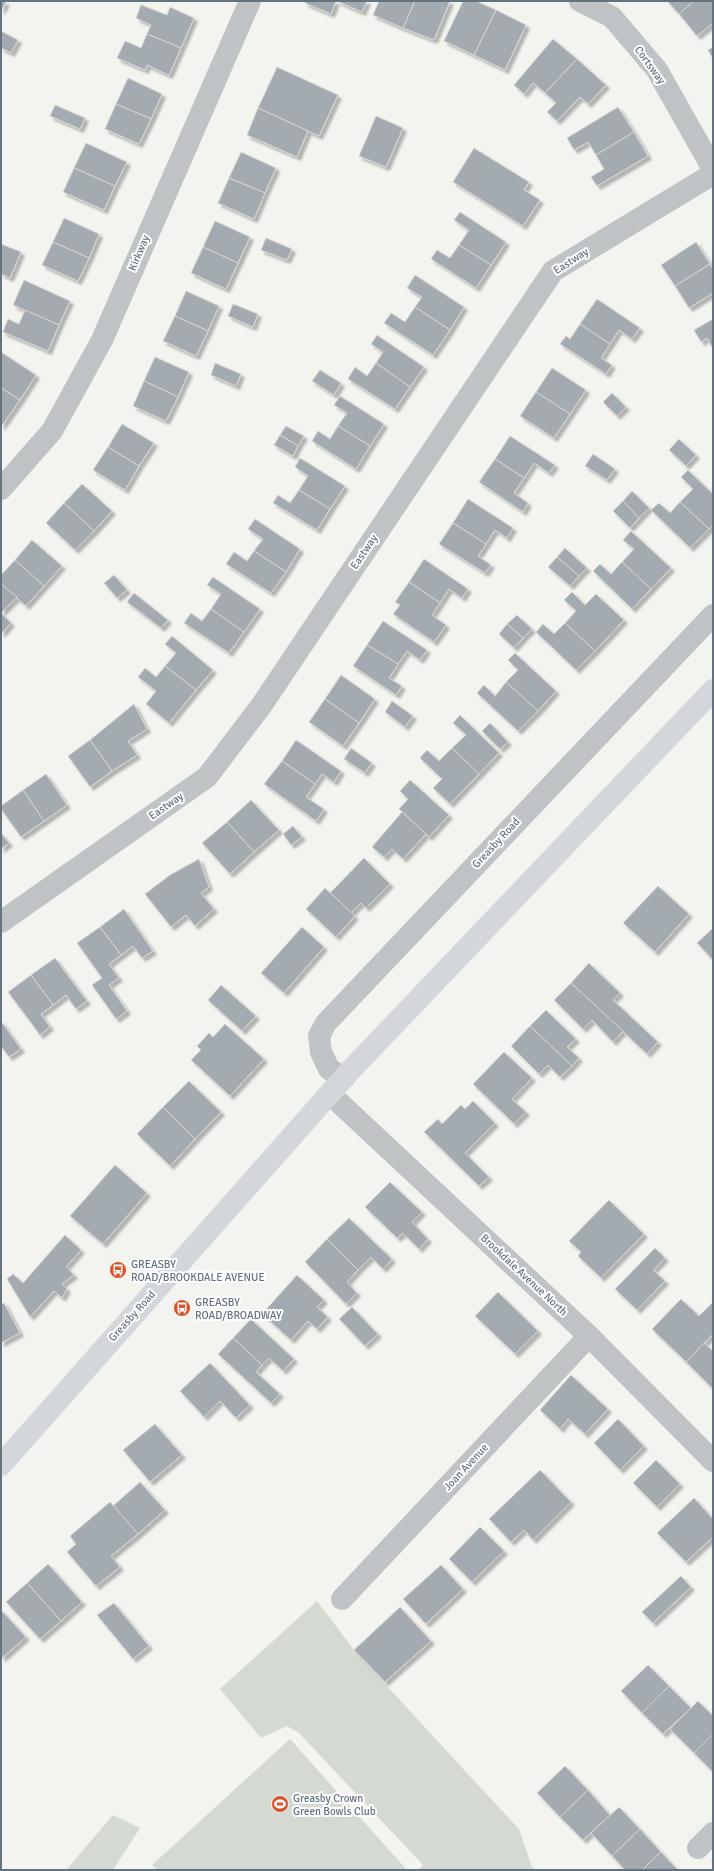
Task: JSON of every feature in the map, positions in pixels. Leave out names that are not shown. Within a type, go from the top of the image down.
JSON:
[{"type":"main road","name":"Greasby Road","points":[[1,1465],[344,1078],[713,690]]},
{"type":"street","name":"Kirkway","points":[[1,489],[52,431],[102,340],[250,1]]},
{"type":"street","name":"Cortsway","points":[[580,1],[612,17],[656,70],[713,168]]},
{"type":"street","name":"Eastway","points":[[1,922],[207,777],[260,706],[553,271],[713,174]]},
{"type":"street","name":"Greasby Road","points":[[344,1078],[329,1069],[320,1052],[319,1036],[326,1023],[713,615]]},
{"type":"street","name":"Brookdale Avenue North","points":[[330,1094],[589,1336],[713,1461]]},
{"type":"street","name":"Joan Avenue","points":[[342,1599],[589,1336]]},
{"type":"shaded area","points":[[317,1601],[354,1650],[519,1829],[532,1867],[535,1870],[418,1870],[423,1865],[299,1733],[287,1726],[261,1738],[220,1689]]},
{"type":"shaded area","name":"Greasby Crown Green Bowls Club","points":[[290,1739],[407,1870],[158,1870],[152,1865]]},
{"type":"shaded area","points":[[113,1815],[140,1828],[113,1870],[66,1870]]},
{"type":"building","points":[[1,1],[6,2],[1,11]]},
{"type":"building","points":[[306,1],[336,1],[331,14],[305,3]]},
{"type":"building","points":[[337,1],[367,1],[362,12]]},
{"type":"building","points":[[379,1],[415,1],[403,28],[373,15]]},
{"type":"building","points":[[415,1],[450,1],[434,40],[403,28]]},
{"type":"building","points":[[463,1],[476,1],[496,10],[474,55],[444,41]]},
{"type":"building","points":[[667,1],[694,1],[679,14]]},
{"type":"building","points":[[694,1],[713,1],[713,23],[697,36],[679,14]]},
{"type":"building","points":[[141,5],[167,15],[170,7],[194,18],[181,48],[147,34],[151,25],[136,18]]},
{"type":"building","points":[[496,10],[526,25],[505,70],[474,55]]},
{"type":"building","points":[[1,31],[18,40],[11,53],[1,48]]},
{"type":"building","points":[[147,34],[181,48],[169,75],[147,65],[145,70],[117,58],[125,41],[141,48]]},
{"type":"building","points":[[553,39],[577,59],[545,93],[533,83],[524,94],[514,85]]},
{"type":"building","points":[[713,47],[713,59],[708,50]]},
{"type":"building","points":[[577,59],[606,85],[588,104],[580,97],[557,121],[547,112],[556,103],[545,93]]},
{"type":"building","points":[[277,67],[338,95],[319,136],[258,108]]},
{"type":"building","points":[[128,78],[162,94],[151,119],[116,104]]},
{"type":"building","points":[[116,104],[151,119],[139,144],[105,129]]},
{"type":"building","points":[[55,105],[85,118],[80,129],[50,116]]},
{"type":"building","points":[[618,107],[634,132],[596,155],[588,142],[574,150],[567,138]]},
{"type":"building","points":[[258,108],[308,131],[297,157],[247,135]]},
{"type":"building","points":[[376,116],[403,128],[386,167],[359,156]]},
{"type":"building","points":[[634,132],[648,156],[597,186],[591,177],[604,169],[596,155]]},
{"type":"building","points":[[86,143],[127,162],[115,186],[74,168]]},
{"type":"building","points":[[474,148],[529,182],[524,190],[540,200],[523,226],[453,182]]},
{"type":"building","points":[[241,152],[276,168],[265,193],[229,178]]},
{"type":"building","points":[[74,168],[115,186],[104,210],[63,192]]},
{"type":"building","points":[[229,178],[265,193],[254,219],[218,203]]},
{"type":"building","points":[[460,212],[506,242],[491,265],[459,245],[469,230],[454,220]]},
{"type":"building","points":[[64,218],[99,234],[89,258],[53,242]]},
{"type":"building","points":[[215,221],[250,237],[238,263],[203,247]]},
{"type":"building","points":[[266,238],[292,249],[287,260],[261,250]]},
{"type":"building","points":[[53,242],[89,258],[78,281],[42,265]]},
{"type":"building","points":[[696,242],[710,264],[675,286],[661,265]]},
{"type":"building","points":[[1,244],[21,252],[10,278],[1,274]]},
{"type":"building","points":[[459,245],[491,265],[476,288],[431,259],[437,250],[450,258]]},
{"type":"building","points":[[203,247],[238,263],[226,289],[191,273]]},
{"type":"building","points":[[710,264],[713,269],[713,293],[689,308],[675,286]]},
{"type":"building","points":[[415,275],[464,307],[450,330],[415,307],[422,297],[407,288]]},
{"type":"building","points":[[24,280],[70,301],[59,325],[13,305]]},
{"type":"building","points":[[186,291],[219,306],[208,331],[175,316]]},
{"type":"building","points":[[597,299],[640,328],[632,339],[619,330],[610,344],[580,324]]},
{"type":"building","points":[[233,304],[258,314],[253,327],[228,316]]},
{"type":"building","points":[[415,307],[450,330],[433,355],[384,323],[391,313],[405,322]]},
{"type":"building","points":[[25,310],[59,325],[48,351],[3,332],[8,319],[19,324]]},
{"type":"building","points":[[175,316],[208,331],[196,356],[163,341]]},
{"type":"building","points":[[713,319],[713,349],[707,338],[701,342],[694,330]]},
{"type":"building","points":[[580,324],[610,344],[601,358],[612,365],[606,374],[560,344],[566,336],[570,339]]},
{"type":"building","points":[[377,335],[424,367],[410,387],[376,363],[383,352],[371,344]]},
{"type":"building","points":[[1,352],[36,375],[20,400],[1,388]]},
{"type":"building","points":[[155,357],[189,372],[178,397],[144,381]]},
{"type":"building","points":[[215,363],[241,374],[236,386],[211,375]]},
{"type":"building","points":[[376,363],[410,387],[395,409],[348,379],[355,367],[367,376]]},
{"type":"building","points":[[552,368],[586,390],[570,414],[536,392]]},
{"type":"building","points":[[320,370],[341,383],[334,395],[312,381]]},
{"type":"building","points":[[144,381],[178,397],[166,421],[133,406]]},
{"type":"building","points":[[1,388],[20,400],[1,427]]},
{"type":"building","points":[[536,392],[570,414],[554,438],[520,416]]},
{"type":"building","points":[[612,393],[626,407],[617,416],[603,402]]},
{"type":"building","points":[[340,396],[384,424],[370,446],[338,426],[347,413],[334,405]]},
{"type":"building","points":[[122,424],[154,443],[139,466],[108,447]]},
{"type":"building","points":[[286,426],[304,436],[298,446],[280,435]]},
{"type":"building","points":[[338,426],[370,446],[356,469],[312,441],[318,431],[330,439]]},
{"type":"building","points":[[280,435],[298,446],[293,456],[274,445]]},
{"type":"building","points":[[510,436],[555,465],[549,473],[534,463],[524,478],[495,459]]},
{"type":"building","points":[[679,439],[696,455],[686,466],[669,450]]},
{"type":"building","points":[[108,447],[139,466],[125,490],[93,470]]},
{"type":"building","points":[[593,454],[615,469],[607,480],[585,466]]},
{"type":"building","points":[[300,458],[345,486],[330,509],[299,490],[308,476],[295,467]]},
{"type":"building","points":[[495,459],[524,478],[514,493],[528,503],[523,512],[479,482]]},
{"type":"building","points":[[688,470],[713,494],[713,525],[709,529],[680,502],[693,489],[681,477]]},
{"type":"building","points":[[82,484],[112,511],[94,531],[64,503]]},
{"type":"building","points":[[299,490],[330,509],[317,530],[273,503],[278,495],[290,503]]},
{"type":"building","points":[[632,491],[649,508],[639,518],[623,501]]},
{"type":"building","points":[[468,499],[513,528],[507,538],[495,530],[486,544],[453,523]]},
{"type":"building","points":[[623,501],[639,518],[630,528],[613,511]]},
{"type":"building","points":[[680,502],[709,529],[690,548],[651,510],[659,503],[670,513]]},
{"type":"building","points":[[64,503],[94,531],[75,550],[46,523]]},
{"type":"building","points":[[255,519],[300,549],[286,572],[254,551],[263,539],[248,529]]},
{"type":"building","points":[[453,523],[486,544],[478,556],[491,565],[485,573],[439,544]]},
{"type":"building","points":[[631,531],[671,568],[651,589],[622,562],[634,549],[623,540]]},
{"type":"building","points":[[32,540],[62,566],[44,586],[15,560]]},
{"type":"building","points":[[565,548],[587,568],[579,576],[557,557]]},
{"type":"building","points":[[254,551],[286,572],[271,593],[226,564],[234,552],[247,561]]},
{"type":"building","points":[[557,557],[579,576],[570,586],[548,567]]},
{"type":"building","points":[[424,559],[468,589],[462,598],[449,589],[440,603],[409,582]]},
{"type":"building","points":[[15,560],[44,586],[26,606],[1,584],[1,575]]},
{"type":"building","points":[[622,562],[651,589],[632,609],[593,571],[600,564],[611,574]]},
{"type":"building","points":[[114,575],[127,590],[117,598],[104,583]]},
{"type":"building","points":[[213,577],[260,609],[244,632],[211,609],[221,594],[207,585]]},
{"type":"building","points":[[409,582],[440,603],[432,615],[446,625],[434,642],[393,614],[400,605],[395,602]]},
{"type":"building","points":[[1,584],[17,597],[1,613]]},
{"type":"building","points":[[572,592],[585,605],[596,594],[624,620],[595,651],[565,623],[576,611],[564,600]]},
{"type":"building","points":[[134,593],[168,620],[161,628],[127,602]]},
{"type":"building","points":[[211,609],[244,632],[229,653],[184,623],[191,613],[202,621]]},
{"type":"building","points":[[1,613],[11,623],[1,634]]},
{"type":"building","points":[[517,615],[532,629],[523,638],[507,624]]},
{"type":"building","points":[[383,621],[427,650],[420,660],[407,651],[398,664],[367,645]]},
{"type":"building","points":[[565,623],[595,651],[576,670],[536,632],[543,624],[554,634]]},
{"type":"building","points":[[507,624],[523,638],[514,648],[499,634]]},
{"type":"building","points":[[172,636],[213,670],[196,690],[165,666],[176,653],[165,644]]},
{"type":"building","points":[[367,645],[398,664],[389,678],[402,686],[396,695],[353,666]]},
{"type":"building","points":[[515,653],[556,691],[538,711],[506,682],[518,670],[508,660]]},
{"type":"building","points":[[165,666],[196,690],[169,723],[146,704],[156,691],[138,677],[145,668],[156,677]]},
{"type":"building","points":[[341,675],[375,699],[359,723],[325,699]]},
{"type":"building","points":[[506,682],[538,711],[518,731],[477,693],[484,685],[495,696]]},
{"type":"building","points":[[325,699],[359,723],[343,746],[309,722]]},
{"type":"building","points":[[392,701],[413,716],[405,727],[385,712]]},
{"type":"building","points":[[134,704],[147,729],[128,741],[137,755],[112,771],[90,740]]},
{"type":"building","points":[[460,715],[499,753],[479,774],[452,748],[466,735],[453,723]]},
{"type":"building","points":[[490,723],[508,742],[500,749],[482,731]]},
{"type":"building","points":[[90,740],[112,771],[90,787],[68,756]]},
{"type":"building","points":[[296,740],[341,771],[334,782],[322,774],[315,784],[282,761]]},
{"type":"building","points":[[351,748],[372,763],[365,773],[344,759]]},
{"type":"building","points":[[452,748],[479,774],[450,804],[433,788],[442,779],[420,758],[427,750],[439,761]]},
{"type":"building","points":[[282,761],[315,784],[306,797],[324,809],[316,821],[264,784]]},
{"type":"building","points":[[46,774],[67,805],[44,821],[23,790]]},
{"type":"building","points":[[410,780],[449,815],[429,837],[399,809],[408,799],[400,791]]},
{"type":"building","points":[[23,790],[44,821],[21,837],[1,809],[1,806]]},
{"type":"building","points":[[251,800],[279,830],[254,852],[227,822]]},
{"type":"building","points":[[402,812],[426,834],[403,859],[392,849],[384,857],[372,847]]},
{"type":"building","points":[[227,822],[254,852],[230,874],[202,843]]},
{"type":"building","points":[[293,826],[302,837],[291,845],[283,834]]},
{"type":"building","points":[[1,833],[9,843],[1,849]]},
{"type":"building","points":[[364,858],[390,884],[366,908],[361,903],[351,913],[330,893]]},
{"type":"building","points":[[199,859],[209,887],[201,893],[214,909],[195,926],[186,915],[171,927],[145,894],[170,875]]},
{"type":"building","points":[[658,886],[689,914],[655,952],[623,923]]},
{"type":"building","points":[[325,888],[355,916],[336,937],[306,909]]},
{"type":"building","points":[[124,909],[153,951],[142,958],[133,946],[121,955],[100,927]]},
{"type":"building","points":[[100,927],[121,955],[109,964],[119,978],[109,985],[127,1011],[116,1019],[92,985],[102,978],[77,943]]},
{"type":"building","points":[[302,927],[324,947],[284,993],[261,973]]},
{"type":"building","points":[[713,928],[713,960],[697,943]]},
{"type":"building","points":[[55,958],[87,1001],[76,1009],[66,995],[53,1005],[31,975]]},
{"type":"building","points":[[589,963],[620,993],[613,1000],[658,1042],[647,1054],[571,983]]},
{"type":"building","points":[[31,975],[53,1005],[41,1014],[50,1027],[40,1035],[8,992]]},
{"type":"building","points":[[571,983],[623,1031],[613,1042],[592,1020],[583,1029],[554,1000]]},
{"type":"building","points":[[221,985],[256,1016],[242,1031],[208,1000]]},
{"type":"building","points":[[546,1010],[576,1039],[567,1047],[579,1058],[572,1066],[530,1026]]},
{"type":"building","points":[[1,1021],[21,1049],[9,1057],[1,1046]]},
{"type":"building","points":[[225,1024],[264,1059],[230,1096],[191,1060],[201,1050],[197,1046],[209,1033],[213,1037]]},
{"type":"building","points":[[530,1026],[572,1066],[560,1077],[548,1065],[539,1074],[511,1046]]},
{"type":"building","points":[[504,1052],[532,1078],[512,1099],[526,1112],[514,1124],[473,1084]]},
{"type":"building","points":[[189,1081],[221,1112],[195,1139],[163,1107]]},
{"type":"building","points":[[473,1101],[495,1123],[465,1153],[489,1177],[479,1186],[424,1132],[438,1119],[442,1124],[461,1105],[465,1109]]},
{"type":"building","points":[[163,1107],[195,1139],[170,1166],[137,1134]]},
{"type":"building","points":[[115,1165],[147,1193],[103,1244],[70,1216]]},
{"type":"building","points":[[390,1182],[422,1212],[412,1222],[428,1239],[419,1249],[403,1233],[397,1238],[365,1207]]},
{"type":"building","points":[[609,1200],[644,1234],[601,1278],[578,1256],[581,1252],[569,1241]]},
{"type":"building","points":[[349,1218],[392,1259],[383,1269],[371,1257],[358,1270],[327,1239]]},
{"type":"building","points":[[65,1235],[81,1250],[66,1267],[74,1275],[62,1284],[67,1289],[62,1298],[54,1291],[30,1317],[7,1279],[13,1274],[23,1283]]},
{"type":"building","points":[[327,1239],[358,1270],[347,1282],[357,1293],[346,1304],[305,1262]]},
{"type":"building","points":[[655,1248],[665,1258],[653,1270],[665,1281],[637,1310],[615,1289]]},
{"type":"building","points":[[297,1275],[324,1300],[317,1307],[328,1317],[317,1329],[308,1321],[291,1340],[262,1314]]},
{"type":"building","points":[[498,1292],[538,1331],[515,1354],[475,1316]]},
{"type":"building","points":[[681,1299],[699,1316],[713,1302],[713,1334],[686,1362],[652,1329]]},
{"type":"building","points":[[4,1303],[20,1333],[1,1343],[1,1304]]},
{"type":"building","points":[[352,1307],[378,1334],[365,1346],[339,1319]]},
{"type":"building","points":[[251,1319],[294,1359],[283,1371],[269,1358],[262,1365],[233,1338]]},
{"type":"building","points":[[233,1338],[262,1365],[256,1372],[280,1394],[271,1403],[218,1354]]},
{"type":"building","points":[[704,1343],[713,1351],[713,1389],[686,1362]]},
{"type":"building","points":[[210,1363],[250,1405],[236,1418],[220,1401],[204,1417],[180,1391]]},
{"type":"building","points":[[571,1375],[608,1409],[585,1434],[568,1419],[560,1429],[540,1410]]},
{"type":"building","points":[[618,1419],[644,1446],[620,1470],[594,1443]]},
{"type":"building","points":[[155,1424],[182,1455],[150,1482],[123,1450]]},
{"type":"building","points":[[656,1460],[680,1484],[657,1507],[633,1483]]},
{"type":"building","points":[[540,1470],[571,1502],[533,1540],[524,1530],[511,1542],[489,1519]]},
{"type":"building","points":[[140,1482],[165,1510],[138,1534],[113,1506]]},
{"type":"building","points":[[694,1498],[713,1519],[713,1537],[686,1562],[657,1533]]},
{"type":"building","points":[[110,1502],[138,1534],[111,1556],[120,1567],[96,1586],[67,1552],[76,1544],[70,1536]]},
{"type":"building","points":[[480,1527],[504,1551],[472,1582],[449,1559]]},
{"type":"building","points":[[48,1564],[82,1602],[61,1621],[27,1583]]},
{"type":"building","points":[[441,1565],[463,1589],[426,1624],[403,1599]]},
{"type":"building","points":[[681,1576],[691,1587],[653,1623],[642,1612]]},
{"type":"building","points":[[27,1583],[61,1621],[40,1639],[6,1602]]},
{"type":"building","points":[[114,1603],[149,1646],[133,1659],[97,1615]]},
{"type":"building","points":[[400,1607],[431,1641],[385,1682],[354,1650]]},
{"type":"building","points":[[1,1610],[26,1637],[2,1658],[1,1657]]},
{"type":"building","points":[[648,1665],[669,1686],[642,1713],[621,1691]]},
{"type":"building","points":[[669,1686],[691,1708],[663,1734],[642,1713]]},
{"type":"building","points":[[698,1701],[713,1716],[713,1734],[694,1753],[670,1729]]},
{"type":"building","points":[[713,1734],[713,1772],[694,1753]]},
{"type":"building","points":[[565,1766],[588,1790],[560,1817],[537,1793]]},
{"type":"building","points":[[588,1790],[610,1815],[583,1840],[560,1817]]},
{"type":"building","points":[[619,1807],[640,1829],[612,1856],[591,1833]]},
{"type":"building","points":[[640,1829],[661,1852],[642,1870],[625,1870],[612,1856]]},
{"type":"building","points":[[661,1852],[678,1870],[642,1870]]},
{"type":"place","name":"GREASBY ROAD/BROOKDALE AVENUE","points":[[118,1270]]},
{"type":"place","name":"GREASBY ROAD/BROADWAY","points":[[182,1308]]},
{"type":"place","name":"Greasby Crown Green Bowls Club","points":[[280,1804]]}]
